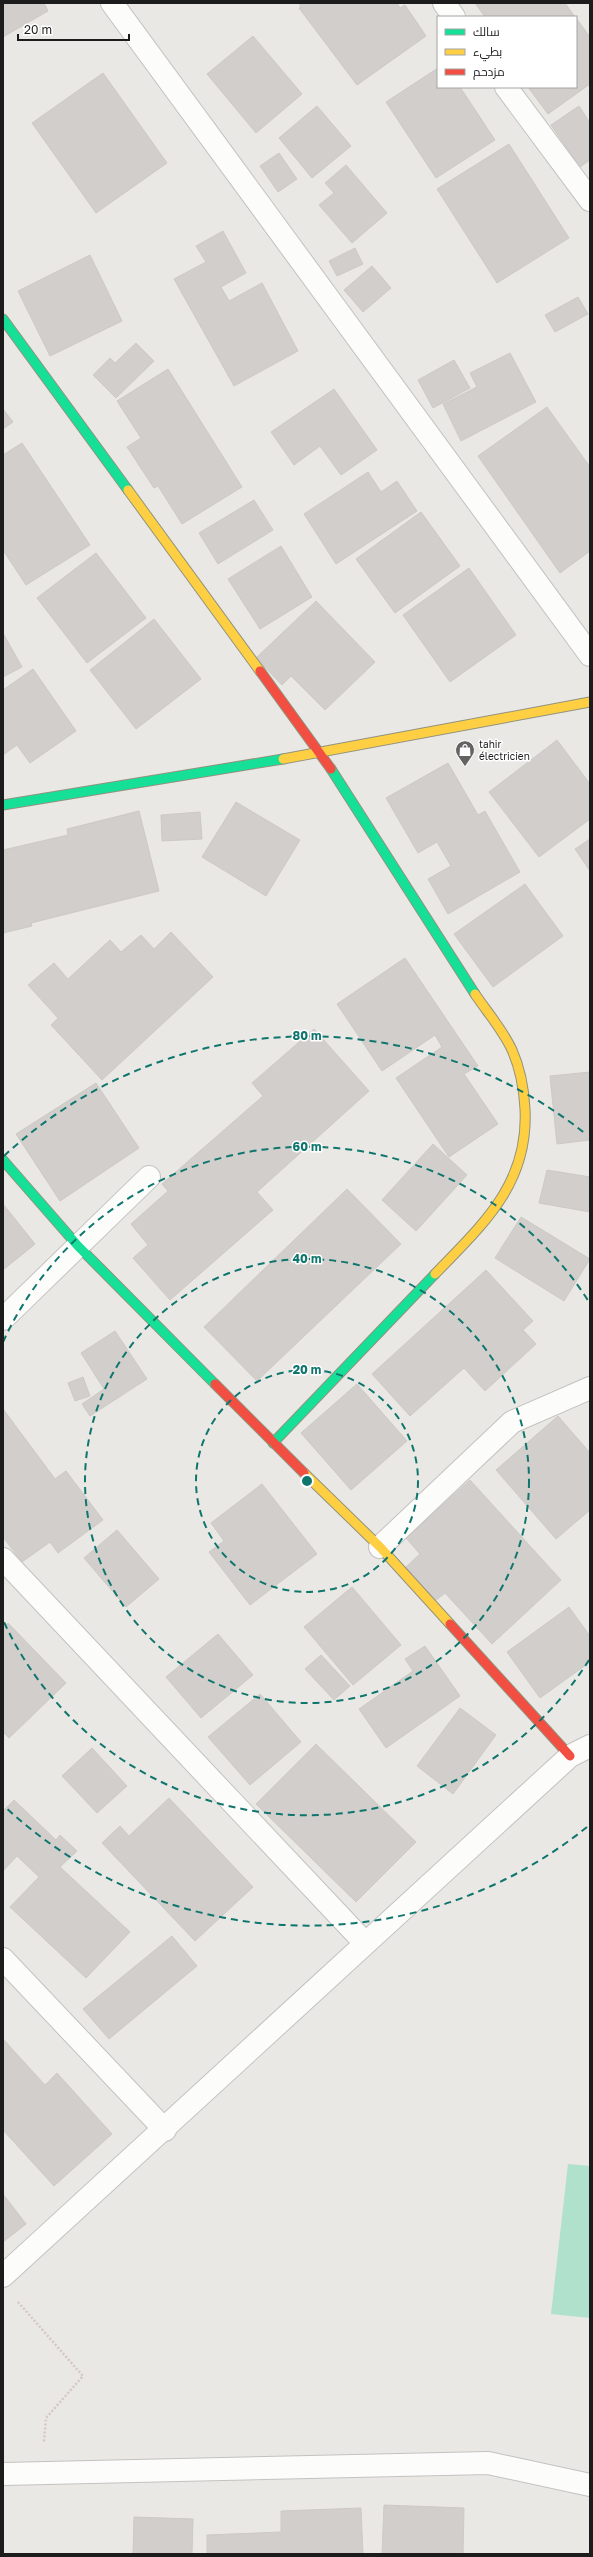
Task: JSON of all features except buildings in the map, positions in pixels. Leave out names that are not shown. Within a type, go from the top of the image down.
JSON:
[{"type":"street","points":[[112,3],[590,655]]},
{"type":"street","points":[[444,3],[453,16]]},
{"type":"street","points":[[507,88],[590,200]]},
{"type":"street","points":[[3,320],[320,752],[512,1050],[524,1089],[526,1129],[518,1168],[499,1204],[473,1234],[273,1443]]},
{"type":"street","points":[[3,805],[320,752],[590,702]]},
{"type":"street","points":[[3,1160],[78,1246],[273,1443],[380,1547],[570,1756]]},
{"type":"street","points":[[3,1319],[149,1177]]},
{"type":"street","points":[[380,1547],[512,1422],[590,1388]]},
{"type":"street","points":[[3,1559],[365,1943]]},
{"type":"street","points":[[3,2276],[165,2130],[365,1943],[570,1756],[590,1746]]},
{"type":"street","points":[[3,1959],[165,2130]]},
{"type":"street","points":[[3,2474],[488,2464],[590,2485]]},
{"type":"path","points":[[13,2297],[83,2376],[46,2418],[42,2474]]},
{"type":"green space","points":[[568,2164],[590,2166],[590,2318],[551,2314]]},
{"type":"traffic: fast","points":[[3,319],[128,490]]},
{"type":"traffic: fast","points":[[3,805],[283,759]]},
{"type":"traffic: fast","points":[[331,769],[475,994]]},
{"type":"traffic: fast","points":[[3,1160],[78,1246],[215,1384]]},
{"type":"traffic: fast","points":[[273,1443],[435,1274]]},
{"type":"traffic: slow","points":[[128,490],[260,671]]},
{"type":"traffic: slow","points":[[283,759],[590,702]]},
{"type":"traffic: slow","points":[[435,1274],[470,1238],[500,1201],[511,1181],[519,1159],[524,1136],[524,1094],[515,1057],[504,1035],[475,994]]},
{"type":"traffic: slow","points":[[304,1473],[380,1547],[450,1624]]},
{"type":"traffic: jam","points":[[260,671],[331,769]]},
{"type":"traffic: jam","points":[[215,1384],[304,1473]]},
{"type":"traffic: jam","points":[[450,1624],[570,1756]]},
{"type":"place","name":"tahir électricien","points":[[465,767]]}]
